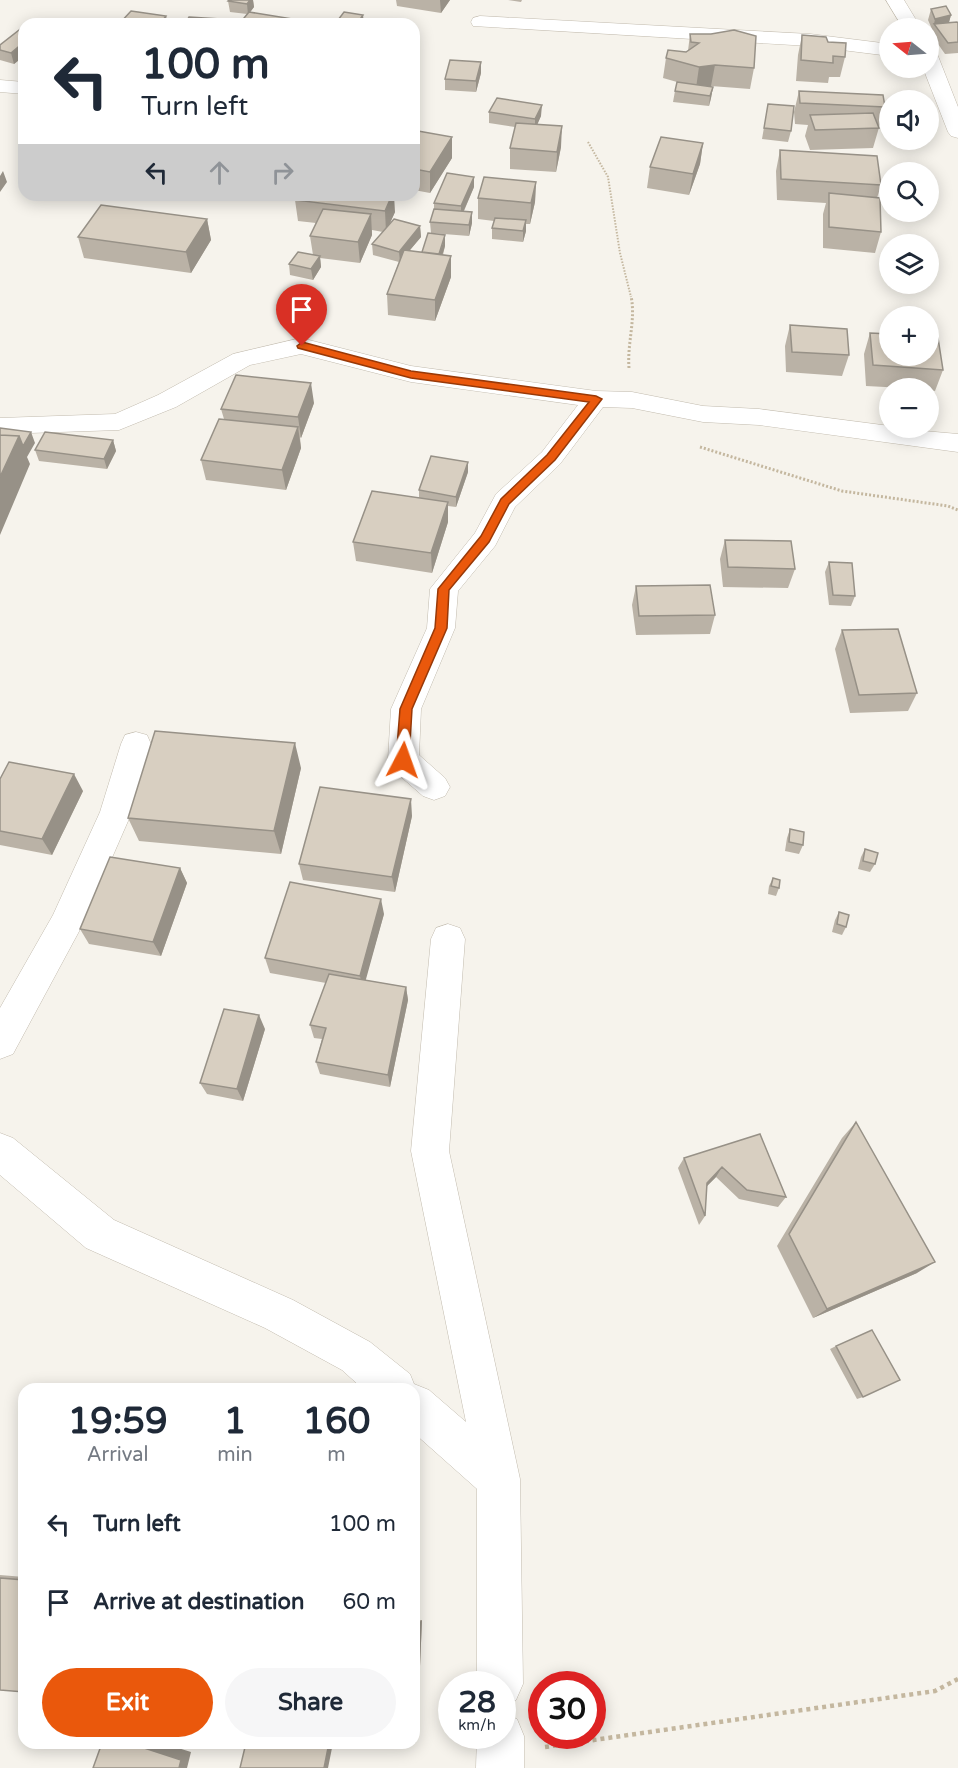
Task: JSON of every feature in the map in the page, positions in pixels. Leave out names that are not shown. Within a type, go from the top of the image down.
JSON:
[{"type":"street","points":[[895,0],[906,18]]},
{"type":"street","points":[[480,22],[810,40],[879,49]]},
{"type":"street","points":[[937,78],[958,132]]},
{"type":"street","points":[[0,86],[18,88]]},
{"type":"street","points":[[0,426],[119,422],[166,401],[242,359],[302,346],[411,374],[596,399],[632,400],[703,414],[759,417],[958,443]]},
{"type":"street","points":[[434,787],[403,760],[406,709],[441,628],[444,589],[485,539],[505,501],[551,458],[596,399]]},
{"type":"street","points":[[0,1042],[66,924],[117,812],[136,744]]},
{"type":"street","points":[[448,939],[430,1151],[499,1479],[500,1671]]},
{"type":"street","points":[[0,1151],[100,1234],[279,1314],[356,1356],[388,1383]]},
{"type":"street","points":[[420,1410],[499,1479]]},
{"type":"path","points":[[588,142],[608,177],[620,253],[634,310],[628,356],[632,400]]},
{"type":"path","points":[[692,444],[842,492],[958,510]]},
{"type":"path","points":[[500,1752],[935,1691],[958,1679]]},
{"type":"building","points":[[229,0],[250,0],[247,4]]},
{"type":"building","points":[[946,6],[951,15],[935,18],[931,9]]},
{"type":"building","points":[[131,11],[166,16],[164,18],[125,18]]},
{"type":"building","points":[[249,12],[286,18],[244,18]]},
{"type":"building","points":[[344,12],[363,15],[361,18],[340,18]]},
{"type":"building","points":[[957,22],[958,42],[948,43],[939,31],[939,24]]},
{"type":"building","points":[[734,30],[756,36],[754,68],[715,65],[699,67],[666,58],[668,50],[686,52],[699,43],[691,42],[690,34],[711,34]]},
{"type":"building","points":[[18,31],[18,47],[11,53],[0,50],[0,45]]},
{"type":"building","points":[[802,35],[826,37],[828,42],[846,43],[845,57],[833,56],[833,63],[801,60]]},
{"type":"building","points":[[450,60],[481,62],[476,81],[445,79]]},
{"type":"building","points":[[677,82],[713,87],[710,96],[675,91]]},
{"type":"building","points":[[799,91],[879,95],[879,107],[800,103]]},
{"type":"building","points":[[497,98],[542,105],[535,119],[489,112]]},
{"type":"building","points":[[768,104],[794,106],[791,131],[764,128]]},
{"type":"building","points":[[873,113],[879,128],[815,130],[810,115]]},
{"type":"building","points":[[516,123],[562,126],[557,152],[510,148]]},
{"type":"building","points":[[420,131],[452,137],[430,172],[420,170]]},
{"type":"building","points":[[661,137],[703,143],[693,174],[650,167]]},
{"type":"building","points":[[780,150],[877,156],[879,185],[781,179]]},
{"type":"building","points":[[447,173],[474,177],[461,206],[434,203]]},
{"type":"building","points":[[484,177],[536,182],[531,203],[478,198]]},
{"type":"building","points":[[829,193],[879,198],[881,232],[829,227]]},
{"type":"building","points":[[303,201],[389,201],[385,211]]},
{"type":"building","points":[[101,205],[207,219],[186,252],[78,237]]},
{"type":"building","points":[[323,209],[371,214],[358,242],[310,236]]},
{"type":"building","points":[[434,209],[472,212],[469,225],[430,222]]},
{"type":"building","points":[[495,218],[526,220],[523,231],[492,228]]},
{"type":"building","points":[[394,219],[420,226],[399,252],[372,244]]},
{"type":"building","points":[[428,233],[445,235],[439,254],[422,252]]},
{"type":"building","points":[[404,250],[451,256],[435,300],[387,294]]},
{"type":"building","points":[[298,252],[320,256],[311,269],[289,264]]},
{"type":"building","points":[[790,325],[847,329],[849,355],[792,352]]},
{"type":"building","points":[[870,333],[879,333],[879,365],[873,365]]},
{"type":"building","points":[[939,344],[943,370],[887,366],[939,366]]},
{"type":"building","points":[[236,375],[311,383],[298,417],[221,409]]},
{"type":"building","points":[[219,419],[298,427],[282,470],[201,460]]},
{"type":"building","points":[[0,428],[31,432],[23,446],[19,436],[0,435]]},
{"type":"building","points":[[45,432],[113,440],[104,459],[35,450]]},
{"type":"building","points":[[0,435],[19,436],[0,477]]},
{"type":"building","points":[[431,456],[468,462],[456,497],[419,490]]},
{"type":"building","points":[[372,491],[448,502],[431,553],[353,542]]},
{"type":"building","points":[[725,540],[791,541],[795,569],[728,567]]},
{"type":"building","points":[[829,562],[852,563],[855,596],[833,595]]},
{"type":"building","points":[[710,585],[715,615],[639,616],[636,586]]},
{"type":"building","points":[[898,629],[917,693],[859,695],[842,630]]},
{"type":"building","points":[[155,731],[295,743],[274,831],[128,818]]},
{"type":"building","points":[[9,762],[74,774],[42,839],[0,831],[0,779]]},
{"type":"building","points":[[320,787],[411,799],[392,877],[299,864]]},
{"type":"building","points":[[790,829],[804,832],[803,845],[789,842]]},
{"type":"building","points":[[865,849],[878,853],[875,864],[863,861]]},
{"type":"building","points":[[110,857],[180,868],[153,942],[80,929]]},
{"type":"building","points":[[773,878],[780,880],[779,888],[771,886]]},
{"type":"building","points":[[290,882],[381,899],[360,976],[265,958]]},
{"type":"building","points":[[839,912],[849,915],[846,927],[837,924]]},
{"type":"building","points":[[329,974],[406,987],[388,1075],[316,1062],[326,1028],[310,1025]]},
{"type":"building","points":[[224,1009],[259,1015],[237,1089],[200,1083]]},
{"type":"building","points":[[856,1122],[935,1262],[827,1309],[789,1234]]},
{"type":"building","points":[[760,1134],[786,1197],[747,1190],[722,1167],[707,1183],[705,1216],[684,1158]]},
{"type":"building","points":[[872,1330],[900,1380],[863,1397],[836,1346]]},
{"type":"building","points":[[0,1578],[18,1580],[18,1692],[0,1690]]},
{"type":"building","points":[[100,1749],[147,1749],[181,1760],[179,1768],[93,1768]]},
{"type":"building","points":[[245,1749],[328,1749],[324,1768],[240,1768]]},
{"type":"route","points":[[302,346],[411,374],[596,399],[551,458],[505,501],[485,539],[444,589],[441,628],[406,709],[403,760]]}]
